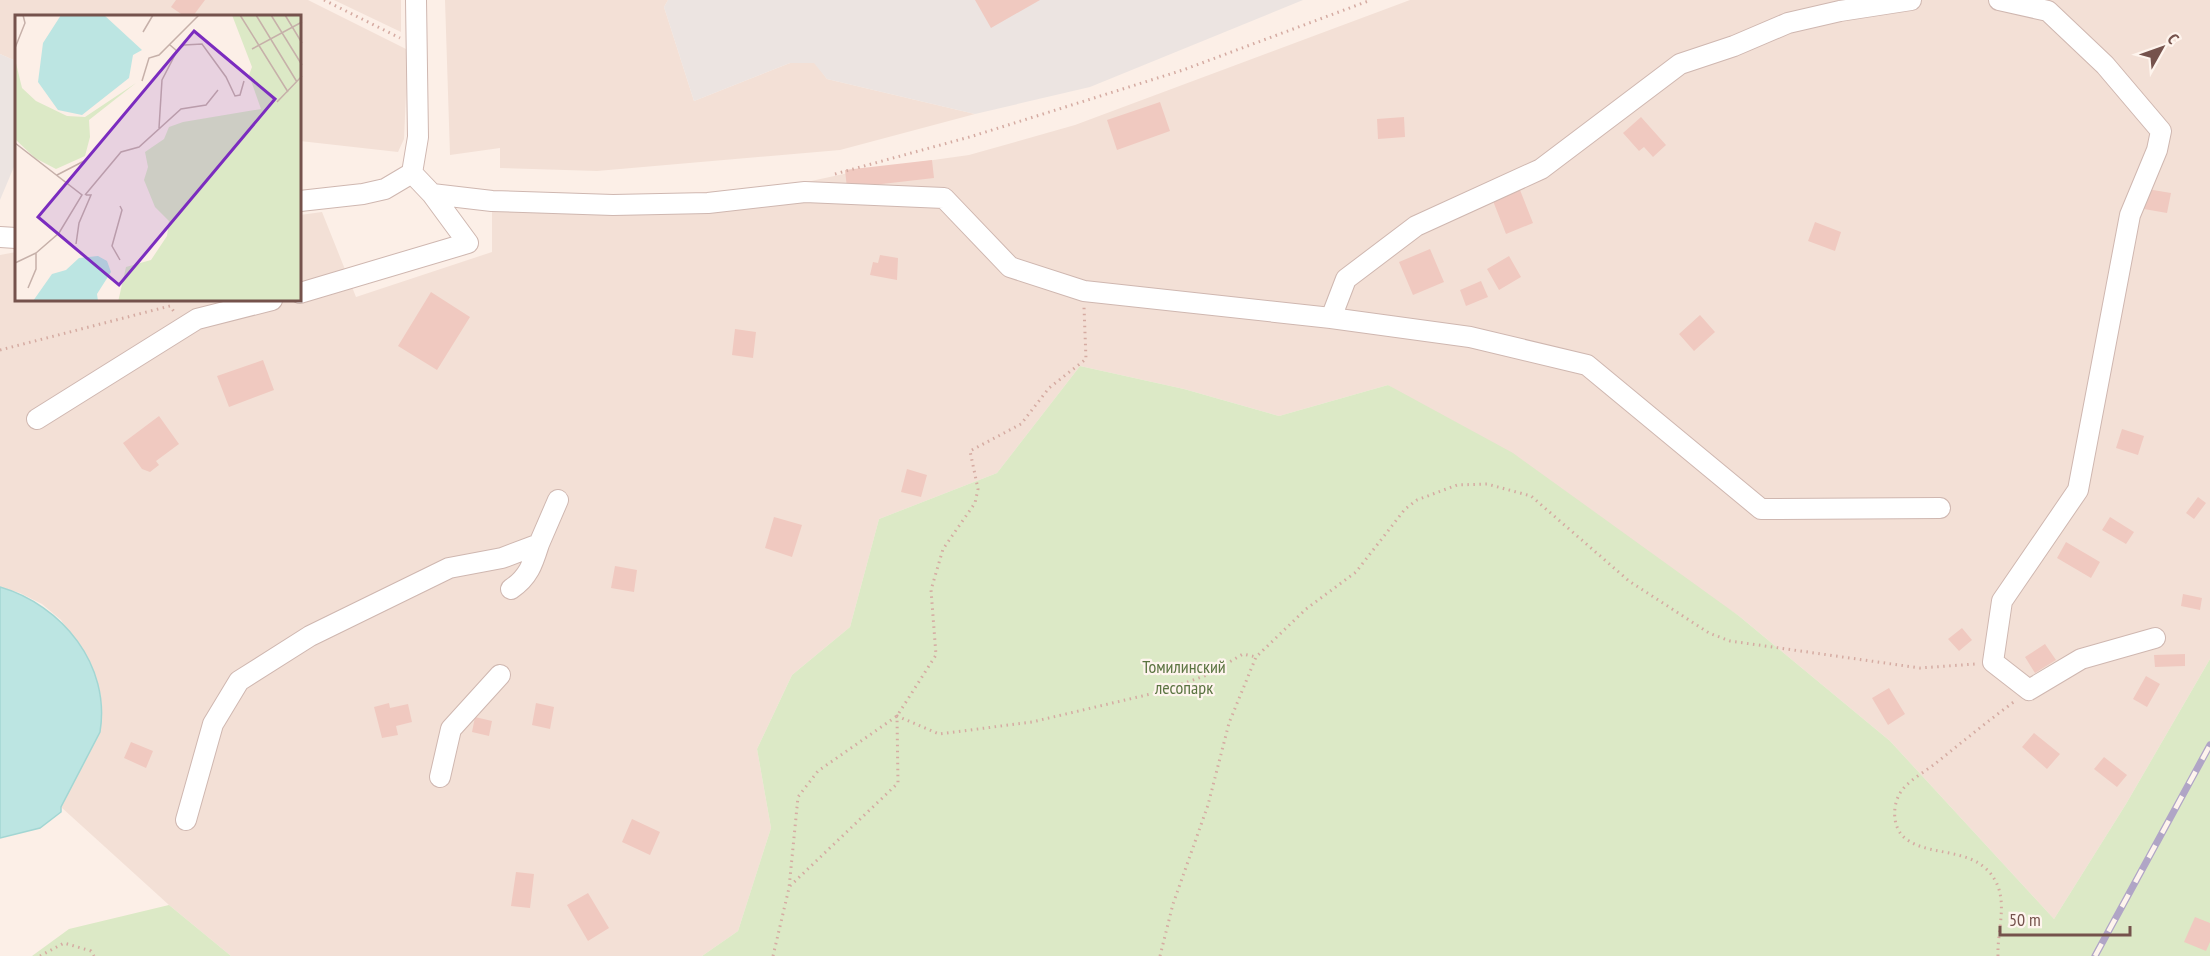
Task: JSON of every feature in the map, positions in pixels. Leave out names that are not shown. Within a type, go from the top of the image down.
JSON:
[{"type":"street","points":[[302,201],[374,192],[385,189],[412,173],[418,137],[416,0]]},
{"type":"street","points":[[1331,318],[1346,279],[1416,226],[1541,169],[1680,64],[1734,46],[1788,22],[1911,0]]},
{"type":"street","points":[[1999,0],[2048,11],[2105,65],[2161,131],[2157,150],[2130,215],[2078,490],[2002,601],[1993,662],[2029,690],[2081,659],[2155,638]]},
{"type":"street","points":[[302,292],[468,243],[432,194],[412,173]]},
{"type":"street","points":[[432,194],[503,201],[613,205],[708,203],[805,192],[944,198],[1010,267],[1084,291],[1331,318],[1470,337],[1587,365],[1761,509],[1941,508]]},
{"type":"street","points":[[0,237],[15,238]]},
{"type":"street","points":[[37,419],[197,319],[264,302]]},
{"type":"street","points":[[511,588],[523,581],[532,567],[558,500]]},
{"type":"street","points":[[186,820],[213,724],[239,681],[310,636],[449,568],[502,558],[539,544]]},
{"type":"street","points":[[440,777],[450,729],[500,675]]},
{"type":"path","points":[[324,0],[417,46]]},
{"type":"path","points":[[830,177],[838,172],[973,136],[1183,70],[1371,0]]},
{"type":"path","points":[[773,956],[789,888],[798,797],[818,771],[897,716],[936,655],[931,590],[944,549],[975,503],[978,489],[970,451],[1021,424],[1049,388],[1086,359],[1084,291]]},
{"type":"path","points":[[0,350],[170,306],[185,327]]},
{"type":"path","points":[[1160,956],[1173,904],[1208,805],[1229,723],[1256,657],[1306,609],[1356,572],[1405,509],[1417,500],[1458,486],[1487,484],[1531,496],[1629,581],[1709,633],[1731,641],[1920,668],[1993,662]]},
{"type":"path","points":[[897,716],[939,734],[1032,722],[1159,692],[1207,675],[1243,654],[1256,657]]},
{"type":"path","points":[[1998,956],[1997,937],[2002,900],[1994,879],[1983,866],[1967,858],[1908,841],[1898,829],[1893,812],[1902,789],[2029,690]]},
{"type":"path","points":[[789,888],[898,783],[897,716]]},
{"type":"path","points":[[40,956],[64,943],[91,951],[94,956]]},
{"type":"shaded area","points":[[0,0],[308,0],[408,50],[404,139],[398,152],[302,141],[302,15],[15,15],[15,61],[0,54]]},
{"type":"shaded area","points":[[334,0],[401,0],[401,32]]},
{"type":"shaded area","points":[[445,0],[668,0],[664,7],[694,101],[790,63],[815,63],[827,79],[975,114],[840,150],[597,171],[500,168],[500,148],[450,155]]},
{"type":"shaded area","points":[[668,0],[1303,0],[1090,87],[975,114],[827,79],[814,63],[790,63],[694,101],[664,7]]},
{"type":"shaded area","points":[[1410,0],[2210,0],[2210,659],[2126,804],[2054,919],[1890,741],[1739,616],[1388,385],[1279,416],[1184,389],[1080,366],[997,473],[879,519],[850,627],[792,675],[757,749],[771,828],[738,931],[702,956],[231,956],[169,905],[61,807],[100,732],[101,697],[90,662],[61,620],[42,604],[20,593],[0,587],[0,255],[15,252],[15,302],[302,302],[302,215],[322,212],[356,297],[492,252],[492,192],[608,195],[699,193],[802,183],[862,170],[969,155],[1075,125]]},
{"type":"shaded area","points":[[0,54],[15,61],[15,164],[0,200]]},
{"type":"green space","name":"Томилинский лесопарк","points":[[1080,366],[1184,389],[1279,416],[1388,385],[1513,453],[1739,616],[1890,741],[2054,919],[2126,804],[2210,659],[2210,956],[702,956],[738,931],[771,828],[757,749],[792,675],[850,627],[879,519],[997,473]]},
{"type":"green space","points":[[169,905],[231,956],[32,956],[69,929]]},
{"type":"water","points":[[0,587],[23,596],[62,623],[90,661],[98,684],[101,707],[100,732],[61,807],[61,812],[40,828],[0,838]]},
{"type":"building","points":[[176,0],[205,0],[194,15],[183,15],[171,7]]},
{"type":"building","points":[[975,0],[1040,0],[991,28]]},
{"type":"building","points":[[1160,102],[1170,131],[1117,150],[1107,120]]},
{"type":"building","points":[[1404,117],[1405,137],[1378,139],[1377,119]]},
{"type":"building","points":[[1641,117],[1666,145],[1653,157],[1644,147],[1639,151],[1623,133]]},
{"type":"building","points":[[932,160],[934,178],[847,188],[845,170]]},
{"type":"building","points":[[2147,189],[2171,193],[2167,213],[2144,209]]},
{"type":"building","points":[[1520,190],[1533,223],[1506,234],[1493,201]]},
{"type":"building","points":[[1815,222],[1841,232],[1835,251],[1808,241]]},
{"type":"building","points":[[1430,249],[1444,282],[1413,295],[1399,262]]},
{"type":"building","points":[[880,255],[898,258],[897,280],[870,275],[873,262],[878,263]]},
{"type":"building","points":[[1509,256],[1521,277],[1499,290],[1487,269]]},
{"type":"building","points":[[1481,281],[1488,297],[1466,306],[1460,290]]},
{"type":"building","points":[[431,292],[470,317],[437,370],[398,346]]},
{"type":"building","points":[[1700,315],[1715,332],[1694,351],[1679,334]]},
{"type":"building","points":[[735,329],[756,332],[753,358],[732,355]]},
{"type":"building","points":[[263,360],[274,390],[229,407],[217,376]]},
{"type":"building","points":[[159,416],[179,444],[156,461],[159,465],[150,472],[142,469],[123,443]]},
{"type":"building","points":[[2122,429],[2144,436],[2138,455],[2116,448]]},
{"type":"building","points":[[907,469],[927,475],[921,497],[901,492]]},
{"type":"building","points":[[2198,497],[2206,503],[2194,519],[2186,513]]},
{"type":"building","points":[[774,517],[802,525],[792,557],[765,548]]},
{"type":"building","points":[[2110,517],[2134,532],[2126,544],[2102,530]]},
{"type":"building","points":[[2066,542],[2100,562],[2091,578],[2057,558]]},
{"type":"building","points":[[615,566],[637,570],[634,592],[611,588]]},
{"type":"building","points":[[2183,594],[2202,598],[2200,610],[2181,606]]},
{"type":"building","points":[[1962,628],[1972,640],[1959,651],[1948,639]]},
{"type":"building","points":[[2045,644],[2056,660],[2035,673],[2025,657]]},
{"type":"building","points":[[2185,654],[2185,666],[2155,667],[2154,655]]},
{"type":"building","points":[[2146,676],[2160,684],[2147,707],[2133,699]]},
{"type":"building","points":[[1889,688],[1905,714],[1888,725],[1872,698]]},
{"type":"building","points":[[389,703],[390,708],[408,704],[412,722],[396,726],[398,735],[382,738],[374,707]]},
{"type":"building","points":[[536,703],[554,707],[550,729],[532,725]]},
{"type":"building","points":[[475,717],[492,721],[489,736],[472,732]]},
{"type":"building","points":[[2034,733],[2060,754],[2047,769],[2022,747]]},
{"type":"building","points":[[131,742],[153,751],[146,768],[124,758]]},
{"type":"building","points":[[2104,757],[2127,775],[2117,787],[2094,769]]},
{"type":"building","points":[[632,819],[660,832],[650,855],[622,842]]},
{"type":"building","points":[[516,872],[534,874],[530,908],[511,906]]},
{"type":"building","points":[[588,893],[609,928],[588,941],[567,905]]},
{"type":"building","points":[[2195,917],[2210,923],[2210,942],[2206,951],[2184,942]]},
{"type":"railway","points":[[2095,956],[2210,745]]}]
